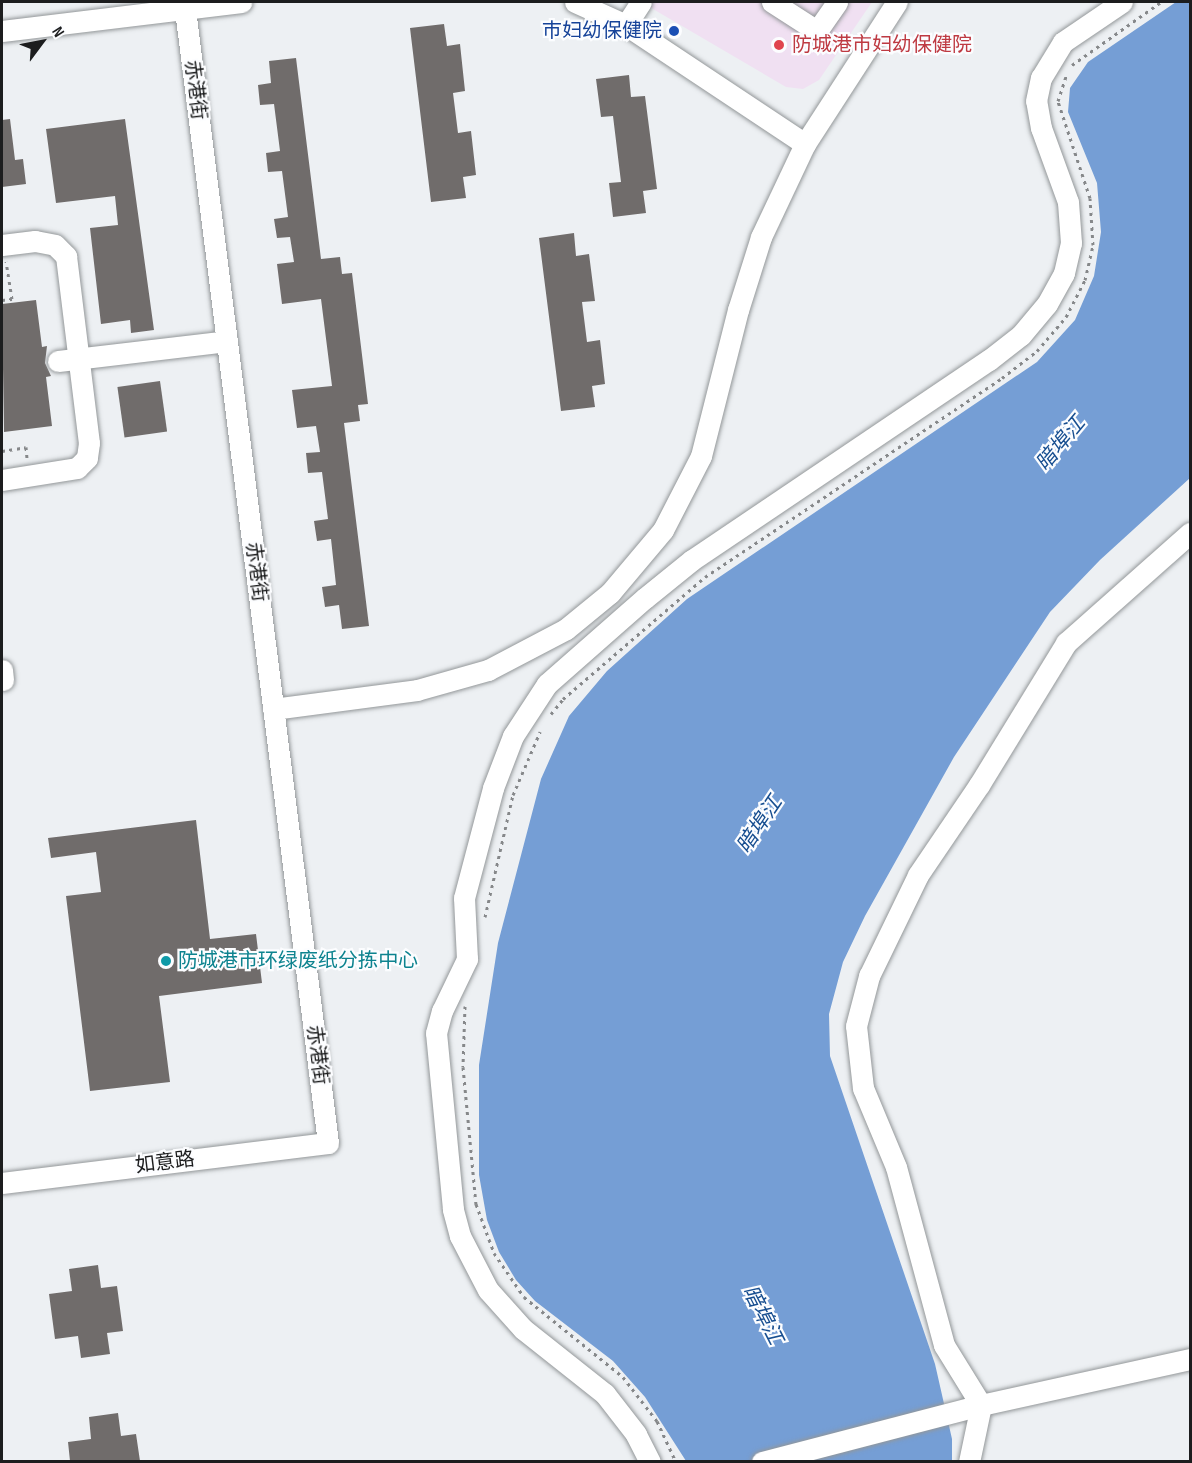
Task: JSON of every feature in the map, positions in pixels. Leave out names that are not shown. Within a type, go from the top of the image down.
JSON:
[{"type":"street","points":[[2,31],[184,5],[242,2]]},
{"type":"street","points":[[575,2],[626,25],[805,144]]},
{"type":"street","points":[[626,25],[641,2]]},
{"type":"street","points":[[772,2],[817,31],[837,2]]},
{"type":"street","points":[[273,709],[417,690],[488,670],[566,629],[610,593],[663,530],[701,456],[738,310],[758,248],[805,144],[897,2]]},
{"type":"street","points":[[650,1461],[636,1434],[605,1394],[523,1329],[488,1290],[460,1236],[453,1209],[436,1033],[442,1011],[467,959],[464,898],[493,788],[513,736],[547,684],[645,598],[692,560],[989,360],[1021,335],[1047,304],[1064,273],[1071,243],[1068,202],[1036,101],[1041,78],[1063,42],[1122,2]]},
{"type":"street","name":"赤港街","points":[[184,5],[328,1143]]},
{"type":"street","points":[[2,480],[67,473],[87,458],[89,443],[66,256],[55,244],[35,241],[3,245]]},
{"type":"street","points":[[58,361],[227,341]]},
{"type":"street","points":[[969,1461],[981,1405],[944,1345],[896,1167],[863,1088],[856,1026],[869,976],[918,875],[979,785],[1066,643],[1191,533]]},
{"type":"street","name":"如意路","points":[[2,1183],[328,1143]]},
{"type":"street","points":[[762,1461],[981,1405],[1191,1359]]},
{"type":"path","points":[[546,721],[563,699],[705,577],[1002,378],[1051,334],[1066,317],[1084,280],[1093,245],[1090,198],[1062,122],[1058,101],[1061,85],[1078,58],[1161,2]]},
{"type":"path","points":[[2,300],[12,299],[3,245]]},
{"type":"path","points":[[2,451],[26,447],[29,477]]},
{"type":"path","points":[[482,929],[513,795],[541,729]]},
{"type":"path","points":[[466,996],[463,1067],[477,1204],[494,1253],[524,1297],[623,1377],[657,1422],[676,1461]]},
{"type":"shaded area","name":"防城港市妇幼保健院","points":[[641,2],[872,2],[819,80],[803,89],[786,87]]},
{"type":"water","name":"暗埠江","points":[[1176,2],[1190,2],[1190,478],[1100,560],[1050,612],[954,757],[865,916],[843,962],[829,1014],[830,1056],[935,1364],[952,1439],[952,1461],[686,1461],[645,1397],[613,1361],[535,1301],[516,1280],[499,1252],[487,1220],[479,1175],[479,1065],[498,943],[541,779],[569,716],[607,671],[687,599],[1037,362],[1075,320],[1094,276],[1101,232],[1097,183],[1068,112],[1070,88],[1088,62]]},
{"type":"building","points":[[444,24],[447,46],[460,44],[465,91],[453,93],[458,133],[471,131],[476,175],[463,177],[466,198],[431,202],[410,28]]},
{"type":"building","points":[[296,58],[321,259],[340,257],[342,274],[352,273],[368,404],[358,405],[360,421],[344,423],[369,626],[342,629],[339,605],[325,607],[322,587],[336,585],[331,539],[317,541],[314,521],[328,519],[322,472],[308,473],[306,453],[320,452],[316,426],[297,428],[292,390],[332,386],[321,299],[282,304],[277,264],[294,262],[290,237],[277,238],[274,219],[288,217],[282,171],[268,172],[266,153],[280,151],[274,104],[260,105],[258,85],[271,83],[269,61]]},
{"type":"building","points":[[629,75],[631,97],[645,96],[657,189],[643,191],[646,213],[613,217],[609,183],[621,182],[613,116],[601,117],[596,79]]},
{"type":"building","points":[[10,119],[15,160],[23,159],[26,184],[2,187],[2,120]]},
{"type":"building","points":[[125,119],[154,330],[131,333],[130,320],[101,324],[90,228],[118,225],[115,196],[56,203],[46,129]]},
{"type":"building","points":[[574,233],[576,256],[589,254],[595,301],[582,302],[587,342],[600,340],[605,384],[592,386],[595,407],[561,411],[539,238]]},
{"type":"building","points":[[36,300],[42,347],[47,346],[45,363],[51,376],[46,377],[52,426],[4,432],[2,304]]},
{"type":"building","points":[[160,381],[167,432],[125,437],[117,387]]},
{"type":"building","name":"防城港市环绿废纸分拣中心","points":[[196,820],[210,939],[256,934],[262,983],[159,996],[170,1082],[90,1091],[66,896],[101,892],[96,852],[51,858],[48,838]]},
{"type":"building","points":[[98,1265],[101,1288],[117,1286],[123,1331],[107,1333],[110,1354],[81,1358],[78,1336],[55,1339],[49,1294],[72,1291],[69,1269]]},
{"type":"building","points":[[118,1413],[121,1436],[136,1434],[140,1461],[70,1461],[68,1442],[91,1439],[89,1417]]},
{"type":"place","name":"巿妇幼保健院","points":[[674,31]]},
{"type":"place","name":"防城港市妇幼保健院","points":[[779,45]]},
{"type":"place","name":"防城港市环绿废纸分拣中心","points":[[166,961]]}]
